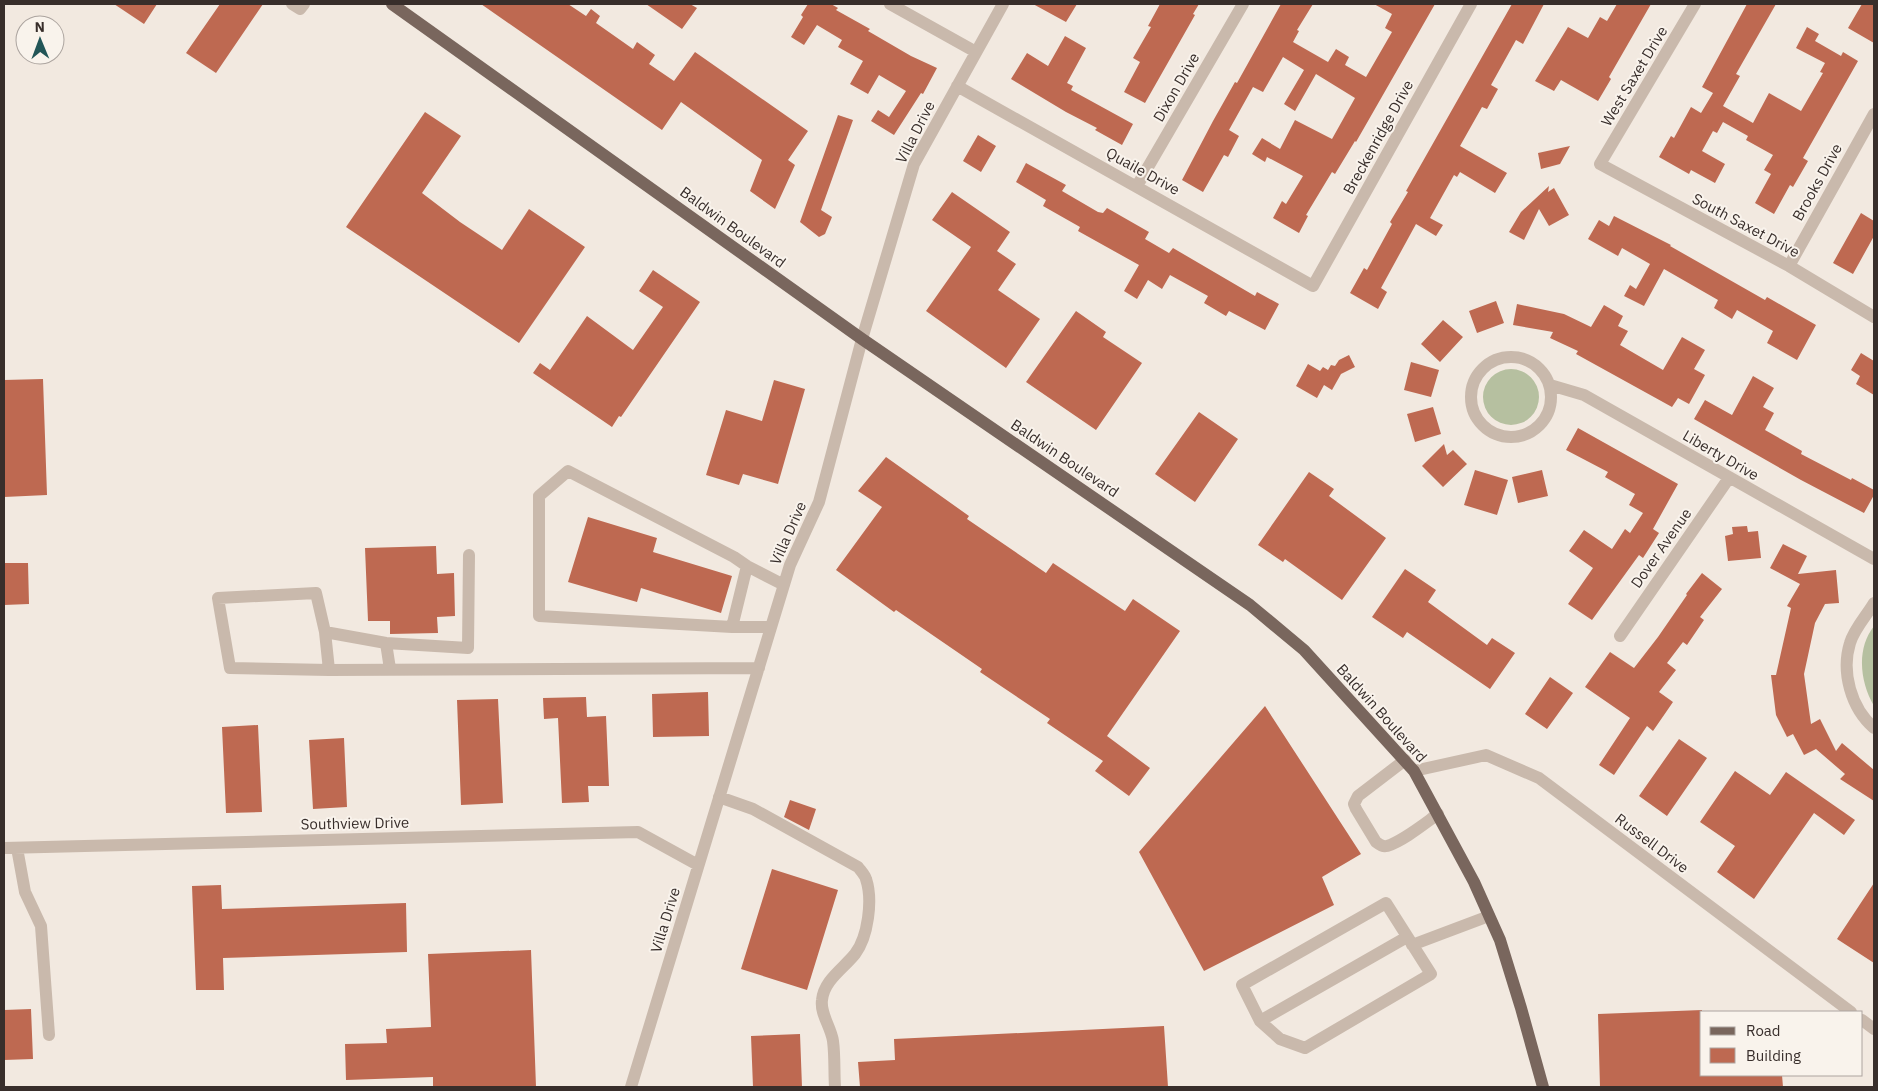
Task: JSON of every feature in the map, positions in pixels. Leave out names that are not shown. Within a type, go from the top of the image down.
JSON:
[{"type":"main road","name":"Baldwin Boulevard","points":[[392,4],[862,340],[1250,605],[1304,650],[1414,771],[1438,814],[1474,882],[1500,940],[1542,1078],[1543,1087]]},
{"type":"street","points":[[292,4],[300,9],[304,4]]},
{"type":"street","points":[[890,4],[976,52]]},
{"type":"street","name":"Villa Drive","points":[[631,1087],[790,565],[819,502],[862,340],[914,164],[1003,4]]},
{"type":"street","name":"Dixon Drive","points":[[1137,186],[1243,4]]},
{"type":"street","name":"Breckenridge Drive","points":[[1313,286],[1471,4]]},
{"type":"street","name":"West Saxet Drive","points":[[1600,164],[1695,4]]},
{"type":"street","name":"Quaile Drive","points":[[957,86],[1313,286]]},
{"type":"street","name":"Brooks Drive","points":[[1789,266],[1874,114]]},
{"type":"street","name":"South Saxet Drive","points":[[1600,164],[1789,266],[1874,317]]},
{"type":"street","points":[[1511,356],[1528,360],[1541,370],[1550,384],[1551,401],[1546,417],[1535,430],[1519,436],[1502,436],[1487,429],[1476,417],[1471,401],[1473,384],[1481,370],[1495,360],[1511,356]]},
{"type":"street","name":"Liberty Drive","points":[[1550,384],[1584,395],[1874,559]]},
{"type":"street","points":[[771,627],[732,627],[540,616],[539,496],[568,471],[784,585]]},
{"type":"street","name":"Dover Avenue","points":[[1620,636],[1729,478]]},
{"type":"street","points":[[469,556],[468,648],[470,670]]},
{"type":"street","points":[[732,627],[747,566]]},
{"type":"street","points":[[329,670],[325,632],[316,593],[218,598],[230,668],[329,670],[470,670],[759,668]]},
{"type":"street","points":[[1874,603],[1850,642],[1847,676],[1851,693],[1858,709],[1874,728]]},
{"type":"street","points":[[325,632],[386,643],[468,648]]},
{"type":"street","points":[[386,643],[390,669]]},
{"type":"street","name":"Russell Drive","points":[[1414,771],[1486,755],[1539,778],[1850,1011]]},
{"type":"street","points":[[1405,760],[1358,796],[1354,804],[1376,842],[1381,846],[1387,846],[1438,814]]},
{"type":"street","points":[[719,797],[753,809],[858,867],[866,878],[869,893],[868,917],[862,941],[855,953],[828,984],[822,1000],[823,1011],[833,1040],[835,1087]]},
{"type":"street","name":"Southview Drive","points":[[4,848],[638,832],[698,865]]},
{"type":"street","points":[[17,848],[25,892],[41,926],[50,1035]]},
{"type":"street","points":[[1386,903],[1431,974],[1305,1048],[1280,1039],[1260,1021],[1242,985],[1386,903]]},
{"type":"street","points":[[1260,1021],[1409,941],[1489,916]]},
{"type":"street","points":[[1863,1021],[1874,1029]]},
{"type":"green space","points":[[1511,369],[1526,374],[1534,382],[1539,397],[1534,412],[1526,420],[1511,425],[1496,420],[1488,412],[1483,397],[1488,382],[1496,374]]},
{"type":"green space","points":[[1874,626],[1874,706],[1869,697],[1863,676],[1862,655],[1868,635]]},
{"type":"building","points":[[114,4],[157,4],[144,24]]},
{"type":"building","points":[[220,4],[263,4],[216,73],[186,53]]},
{"type":"building","points":[[481,4],[568,4],[586,16],[591,9],[600,16],[596,23],[633,49],[637,42],[655,55],[649,64],[674,81],[695,52],[808,131],[788,160],[795,165],[775,209],[750,191],[762,160],[681,102],[662,130]]},
{"type":"building","points":[[646,4],[690,4],[697,8],[682,29]]},
{"type":"building","points":[[808,4],[831,4],[838,8],[836,10],[870,29],[868,31],[911,56],[937,68],[923,94],[921,93],[894,135],[871,121],[878,110],[889,117],[906,91],[879,75],[868,94],[850,84],[863,61],[838,47],[842,40],[817,25],[804,45],[791,37],[803,17],[801,15]]},
{"type":"building","points":[[1033,4],[1077,4],[1066,22]]},
{"type":"building","points":[[1160,4],[1199,4],[1193,14],[1195,15],[1145,103],[1124,92],[1140,62],[1133,58],[1151,27],[1148,26]]},
{"type":"building","points":[[1281,4],[1313,4],[1297,30],[1299,31],[1293,42],[1328,62],[1336,49],[1349,57],[1345,65],[1366,77],[1392,32],[1385,28],[1392,14],[1374,4],[1435,4],[1356,142],[1335,174],[1332,172],[1306,215],[1308,216],[1299,233],[1273,218],[1282,201],[1286,204],[1303,176],[1267,157],[1265,162],[1252,154],[1262,138],[1280,149],[1295,120],[1332,139],[1355,98],[1316,74],[1295,111],[1284,104],[1304,70],[1283,57],[1263,92],[1253,87],[1229,130],[1239,136],[1228,157],[1224,155],[1203,192],[1182,180],[1213,121],[1235,82],[1237,83]]},
{"type":"building","points":[[1512,4],[1544,4],[1523,44],[1516,40],[1491,85],[1498,89],[1487,109],[1482,107],[1460,146],[1507,173],[1495,193],[1460,172],[1457,177],[1454,175],[1430,218],[1443,225],[1436,236],[1416,224],[1381,288],[1387,292],[1378,309],[1350,293],[1364,268],[1367,270],[1392,224],[1390,222],[1408,192],[1406,191]]},
{"type":"building","points":[[1617,4],[1651,4],[1609,77],[1611,79],[1598,101],[1561,80],[1554,91],[1535,81],[1568,27],[1588,38],[1600,17],[1607,21]]},
{"type":"building","points":[[1747,4],[1776,4],[1736,74],[1740,76],[1723,106],[1753,123],[1769,93],[1801,111],[1823,73],[1820,72],[1825,63],[1796,48],[1807,27],[1819,34],[1815,41],[1841,56],[1843,52],[1858,61],[1803,158],[1808,161],[1793,187],[1790,185],[1774,214],[1755,203],[1771,174],[1764,170],[1773,155],[1746,140],[1748,136],[1723,122],[1717,133],[1713,131],[1702,151],[1725,164],[1715,183],[1691,170],[1689,174],[1659,157],[1671,136],[1674,138],[1691,107],[1701,113],[1713,93],[1702,87]]},
{"type":"building","points":[[1862,4],[1874,4],[1874,43],[1848,28]]},
{"type":"building","points":[[1065,36],[1086,48],[1067,83],[1073,86],[1071,90],[1133,124],[1122,145],[1095,130],[1097,128],[1011,79],[1027,53],[1048,66]]},
{"type":"building","points":[[425,112],[461,136],[422,193],[460,222],[502,250],[529,209],[585,247],[519,343],[346,227]]},
{"type":"building","points":[[838,115],[853,120],[821,210],[832,217],[825,234],[819,237],[800,222]]},
{"type":"building","points":[[978,135],[996,146],[981,172],[963,161]]},
{"type":"building","points":[[1570,146],[1560,164],[1541,169],[1538,153]]},
{"type":"building","points":[[1026,163],[1066,185],[1062,191],[1098,212],[1103,213],[1107,208],[1149,232],[1145,239],[1169,253],[1173,248],[1255,296],[1257,292],[1279,304],[1265,330],[1229,311],[1226,316],[1204,303],[1208,296],[1170,275],[1162,289],[1148,280],[1137,299],[1124,291],[1139,265],[1078,231],[1080,227],[1043,206],[1046,200],[1016,182]]},
{"type":"building","points":[[1549,186],[1548,192],[1554,188],[1569,215],[1549,226],[1539,209],[1524,240],[1509,232],[1521,212]]},
{"type":"building","points":[[952,192],[1010,232],[997,251],[1016,264],[998,290],[1040,319],[1006,368],[926,311],[971,247],[932,220]]},
{"type":"building","points":[[1861,213],[1874,221],[1874,236],[1853,274],[1833,263]]},
{"type":"building","points":[[1614,216],[1671,245],[1765,300],[1767,297],[1816,325],[1797,360],[1767,343],[1773,331],[1737,310],[1732,319],[1714,308],[1718,300],[1664,269],[1644,306],[1624,296],[1630,285],[1636,289],[1650,264],[1622,248],[1618,256],[1588,239],[1599,220],[1609,226]]},
{"type":"building","points":[[653,270],[700,302],[621,417],[619,416],[612,427],[533,373],[540,363],[550,370],[587,316],[633,350],[663,307],[639,291]]},
{"type":"building","points":[[1496,301],[1504,323],[1477,333],[1469,311]]},
{"type":"building","points":[[1517,304],[1564,314],[1591,327],[1604,305],[1623,316],[1618,326],[1628,331],[1620,345],[1663,370],[1682,337],[1705,350],[1694,369],[1705,375],[1689,404],[1678,398],[1672,407],[1576,354],[1578,351],[1550,338],[1553,332],[1513,325]]},
{"type":"building","points":[[1076,311],[1106,332],[1103,337],[1142,363],[1096,430],[1026,382]]},
{"type":"building","points":[[1443,320],[1463,337],[1440,362],[1421,344]]},
{"type":"building","points":[[1861,353],[1874,361],[1874,395],[1856,384],[1860,376],[1851,370]]},
{"type":"building","points":[[1349,355],[1355,367],[1341,374],[1332,390],[1324,385],[1317,398],[1296,386],[1308,364],[1320,371],[1323,367],[1328,370],[1331,365],[1335,366],[1339,360]]},
{"type":"building","points":[[1411,362],[1439,370],[1431,397],[1404,390]]},
{"type":"building","points":[[1753,376],[1774,388],[1763,407],[1774,413],[1765,430],[1802,451],[1801,454],[1874,490],[1874,495],[1864,513],[1801,480],[1694,419],[1705,400],[1732,415]]},
{"type":"building","points":[[43,379],[47,495],[4,497],[4,380]]},
{"type":"building","points":[[774,380],[805,389],[778,484],[743,474],[739,485],[706,475],[726,410],[762,421]]},
{"type":"building","points":[[1433,407],[1441,434],[1415,442],[1407,414]]},
{"type":"building","points":[[1199,412],[1238,439],[1195,502],[1155,474]]},
{"type":"building","points":[[1578,428],[1678,484],[1653,529],[1659,533],[1643,558],[1639,555],[1592,620],[1568,604],[1593,568],[1569,551],[1584,530],[1612,549],[1625,529],[1630,533],[1643,513],[1629,505],[1635,494],[1605,477],[1608,472],[1566,450]]},
{"type":"building","points":[[1444,444],[1447,455],[1453,450],[1467,464],[1443,487],[1422,466]]},
{"type":"building","points":[[886,457],[969,516],[967,519],[1046,573],[1053,563],[1125,611],[1133,599],[1180,631],[1107,736],[1150,768],[1129,796],[1095,771],[1103,761],[1047,723],[1050,719],[980,672],[982,669],[896,610],[894,612],[836,570],[882,507],[858,491]]},
{"type":"building","points":[[1475,470],[1508,480],[1497,515],[1464,505]]},
{"type":"building","points":[[1542,470],[1548,496],[1518,503],[1512,477]]},
{"type":"building","points":[[1309,472],[1334,489],[1329,496],[1386,538],[1342,600],[1285,559],[1283,562],[1258,545]]},
{"type":"building","points":[[588,517],[657,538],[653,552],[732,576],[721,613],[641,588],[637,602],[568,582]]},
{"type":"building","points":[[1747,526],[1748,532],[1758,531],[1761,558],[1728,561],[1725,536],[1733,534],[1732,527]]},
{"type":"building","points":[[1783,544],[1807,556],[1798,574],[1836,570],[1839,603],[1825,604],[1815,623],[1804,674],[1811,724],[1820,719],[1836,751],[1842,743],[1874,770],[1874,801],[1840,779],[1845,774],[1816,749],[1804,755],[1793,734],[1787,737],[1776,715],[1771,675],[1776,675],[1791,608],[1787,606],[1800,584],[1770,568]]},
{"type":"building","points":[[436,546],[437,574],[454,573],[455,616],[437,617],[438,633],[390,634],[390,621],[368,621],[365,548]]},
{"type":"building","points":[[4,563],[28,563],[29,604],[4,605]]},
{"type":"building","points":[[1405,569],[1436,590],[1428,602],[1487,645],[1492,638],[1515,653],[1490,689],[1407,632],[1403,638],[1372,617]]},
{"type":"building","points":[[1702,573],[1722,589],[1700,617],[1704,620],[1687,645],[1683,642],[1667,663],[1676,670],[1659,692],[1673,702],[1653,731],[1647,726],[1614,775],[1599,765],[1630,718],[1585,687],[1610,652],[1634,668]]},
{"type":"building","points":[[1550,677],[1573,693],[1547,729],[1525,714]]},
{"type":"building","points":[[708,692],[709,736],[653,737],[652,694]]},
{"type":"building","points":[[586,697],[587,717],[606,716],[609,786],[588,786],[589,802],[562,803],[558,718],[544,719],[543,698]]},
{"type":"building","points":[[498,699],[503,803],[461,805],[457,700]]},
{"type":"building","points":[[1265,706],[1361,854],[1322,877],[1334,905],[1204,971],[1139,852]]},
{"type":"building","points":[[258,725],[262,812],[226,813],[222,727]]},
{"type":"building","points":[[344,738],[347,807],[313,809],[309,740]]},
{"type":"building","points":[[1679,739],[1707,758],[1667,816],[1639,796]]},
{"type":"building","points":[[1735,771],[1770,795],[1786,772],[1855,820],[1844,835],[1814,813],[1754,899],[1717,872],[1735,846],[1700,822]]},
{"type":"building","points":[[790,800],[816,809],[809,830],[784,817]]},
{"type":"building","points":[[772,869],[838,890],[807,990],[741,969]]},
{"type":"building","points":[[1874,883],[1874,963],[1837,939]]},
{"type":"building","points":[[221,885],[222,909],[406,903],[407,952],[223,958],[224,990],[196,990],[192,886]]},
{"type":"building","points":[[531,950],[536,1087],[433,1087],[433,1077],[346,1080],[345,1044],[387,1043],[386,1029],[431,1027],[428,954]]},
{"type":"building","points":[[31,1009],[33,1059],[4,1060],[4,1010]]},
{"type":"building","points":[[1702,1010],[1700,1011],[1700,1076],[1782,1076],[1783,1087],[1600,1087],[1598,1014]]},
{"type":"building","points":[[1164,1026],[1168,1087],[860,1087],[858,1062],[895,1060],[894,1039]]},
{"type":"building","points":[[800,1034],[802,1087],[753,1087],[751,1036]]}]
